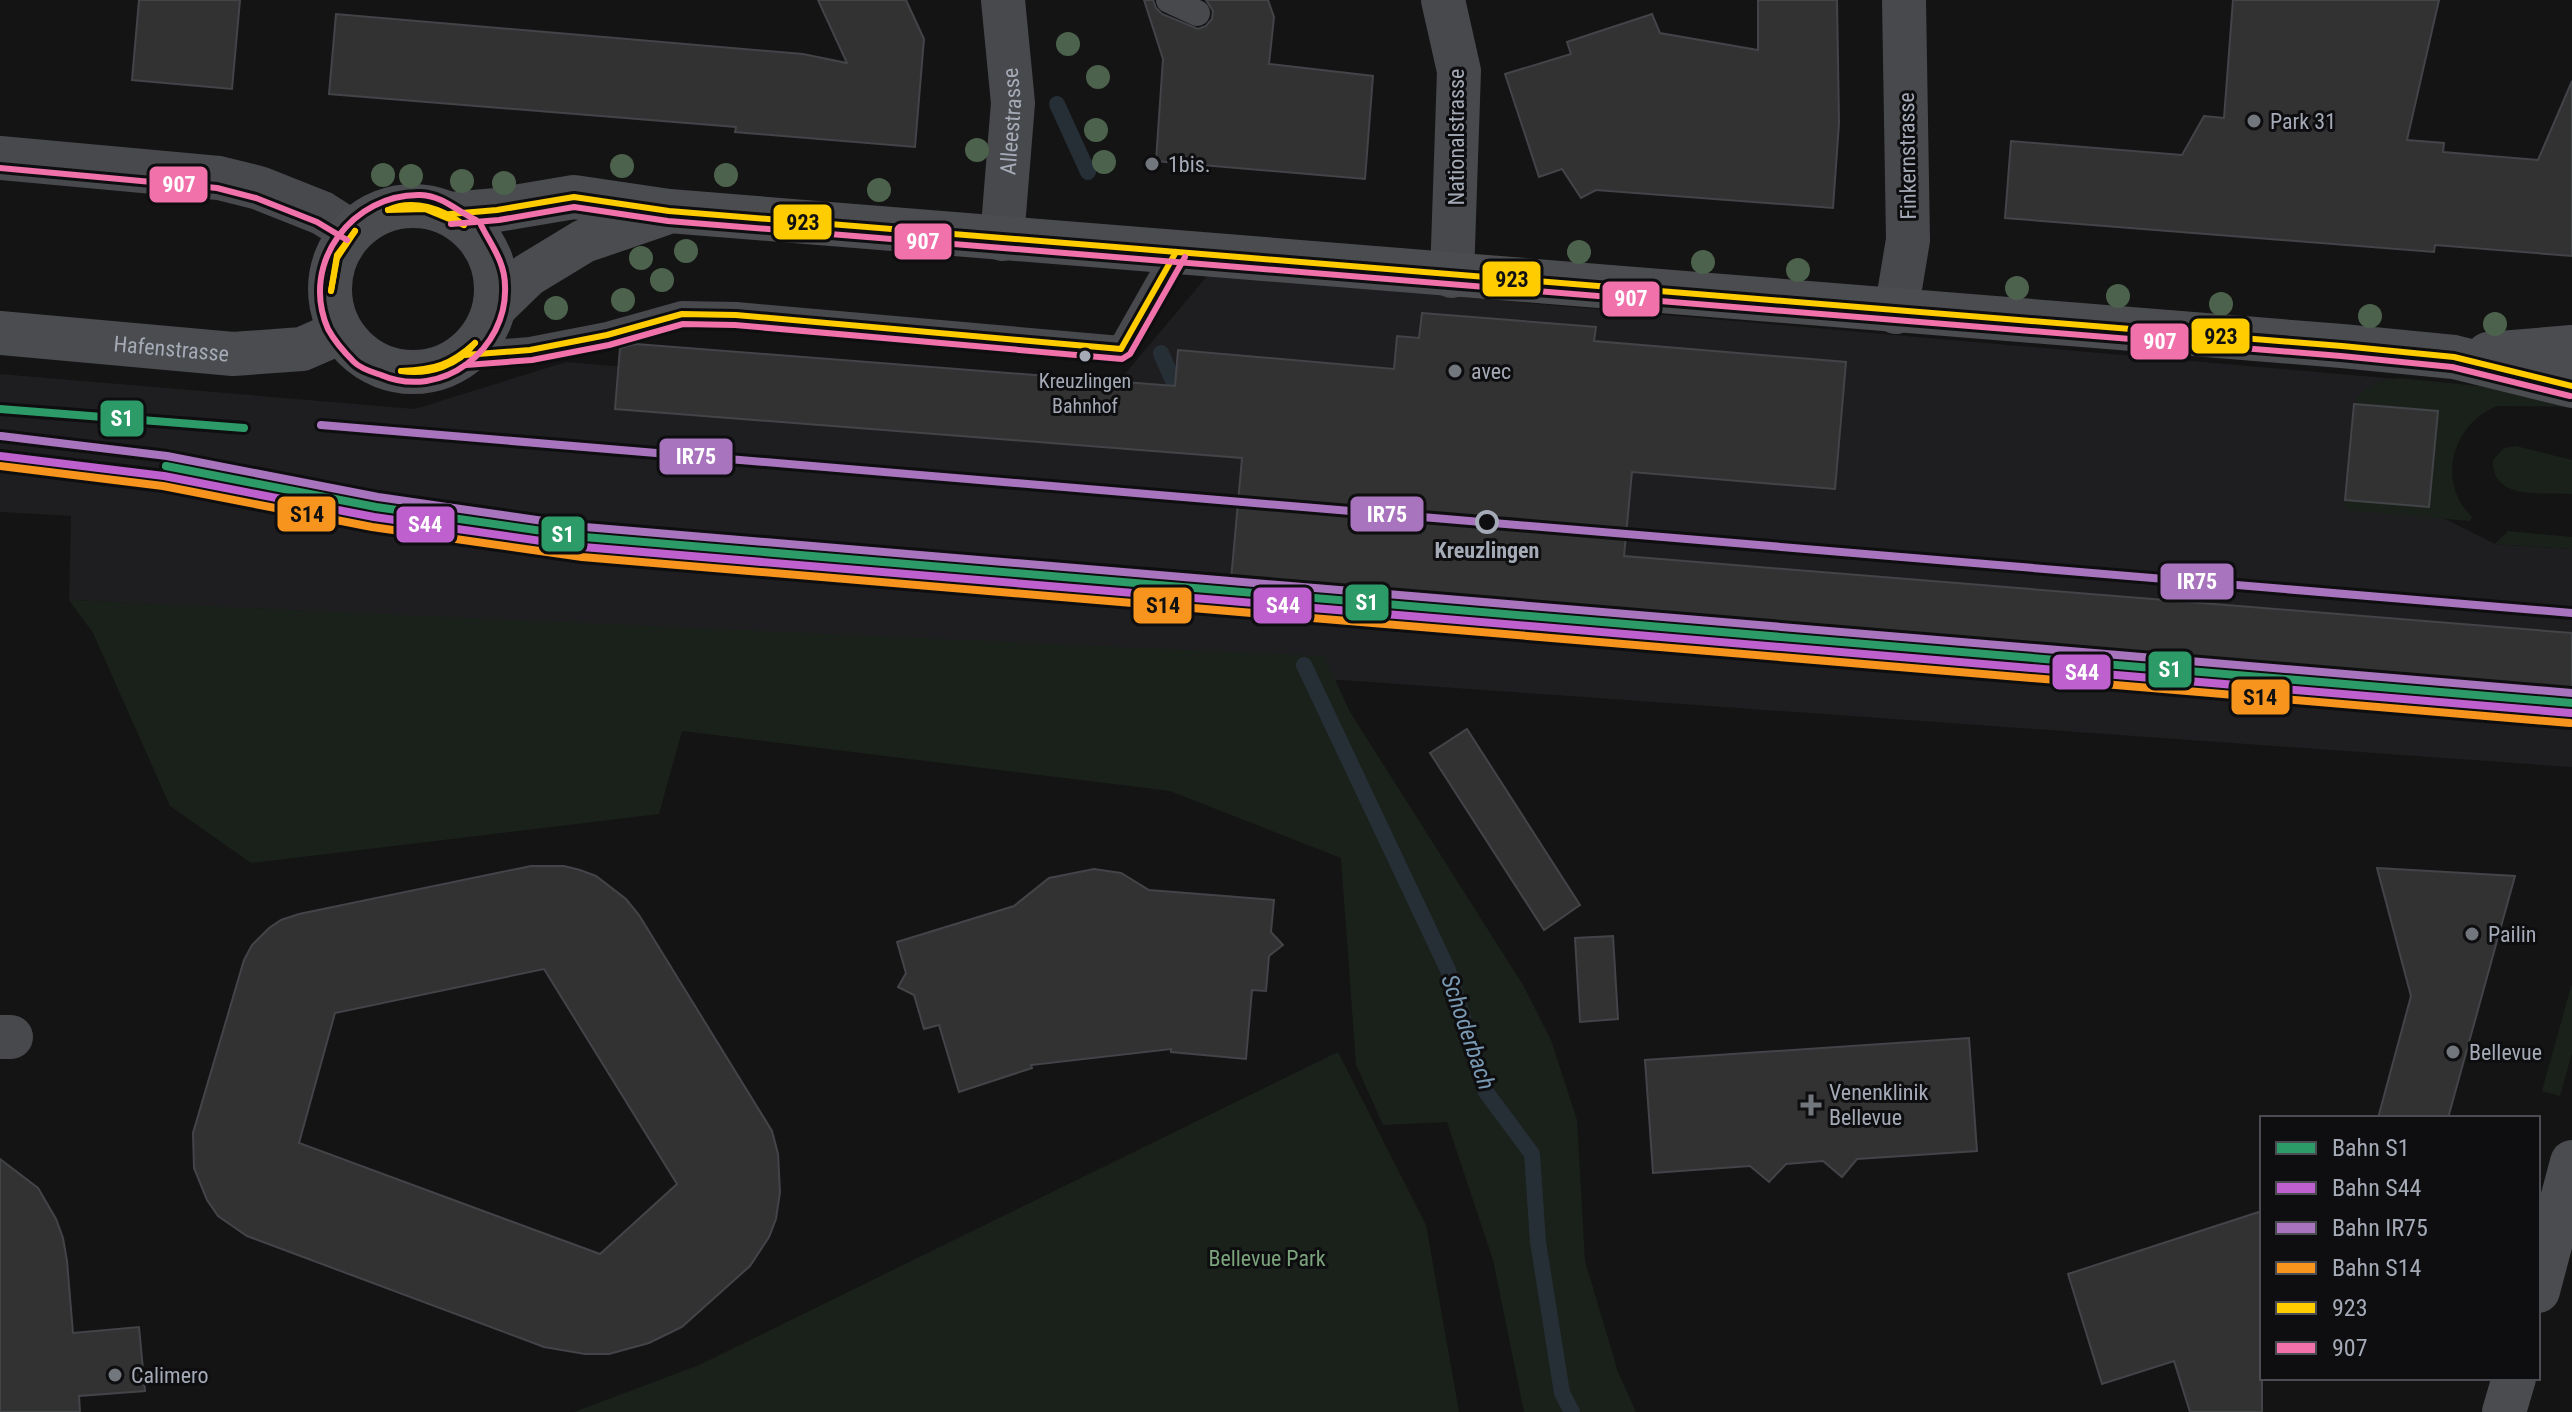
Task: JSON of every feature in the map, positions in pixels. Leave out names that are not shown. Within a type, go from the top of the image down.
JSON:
[{"type":"main road","points":[[450,214],[497,210],[574,197],[669,211],[2342,346],[2454,357],[2572,386]]},
{"type":"main road","points":[[425,206],[450,214],[472,229],[487,250],[496,278],[495,307],[484,333],[465,355],[440,368],[412,372],[384,368],[360,354],[341,332],[331,307],[330,280],[337,255],[352,232],[373,215],[398,207],[425,206]]},
{"type":"main road","points":[[495,307],[528,275],[584,241],[669,211]]},
{"type":"main road","name":"Hafenstrasse","points":[[0,333],[233,354],[302,349],[341,332]]},
{"type":"main road","points":[[2454,357],[2572,347]]},
{"type":"main road","points":[[2540,1286],[2564,1226],[2572,1162]]},
{"type":"main road","points":[[2504,1412],[2513,1380]]},
{"type":"street","name":"Alleestrasse","points":[[1002,239],[1013,103],[1003,0]]},
{"type":"street","name":"Nationalstrasse","points":[[1443,0],[1459,71],[1452,276]]},
{"type":"street","name":"Finkernstrasse","points":[[1896,312],[1908,240],[1904,0]]},
{"type":"street","points":[[0,158],[219,178],[259,188],[322,213],[352,232]]},
{"type":"lane","points":[[1169,0],[1197,13]]},
{"type":"lane","points":[[465,355],[530,350],[607,335],[682,314],[736,315],[1121,349],[1176,252]]},
{"type":"shaded area","points":[[1208,275],[2454,384],[2441,517],[2495,544],[2572,549],[2572,767],[480,619],[69,600],[71,516],[0,512],[0,374],[415,409],[566,362],[1098,406]]},
{"type":"green space","points":[[2399,378],[2518,390],[2572,401],[2572,407],[2497,406],[2469,426],[2454,455],[2452,471],[2454,487],[2472,517],[2470,521],[2345,510],[2357,398],[2376,384]]},
{"type":"green space","points":[[2516,446],[2572,460],[2572,494],[2520,492],[2500,482],[2493,460],[2504,448]]},
{"type":"green space","points":[[2508,531],[2572,537],[2572,549],[2495,544]]},
{"type":"green space","points":[[69,600],[1324,656],[1350,712],[1523,985],[1551,1040],[1577,1120],[1585,1261],[1618,1372],[1636,1412],[1524,1412],[1493,1260],[1447,1122],[1383,1125],[1356,1065],[1341,858],[1170,791],[682,731],[659,814],[251,863],[170,806],[93,633]]},
{"type":"green space","points":[[2572,983],[2572,1053],[2560,1096],[2542,1091]]},
{"type":"green space","name":"Bellevue Park","points":[[1338,1052],[1426,1225],[1459,1412],[574,1412],[699,1365]]},
{"type":"building","points":[[139,0],[240,0],[232,89],[132,80]]},
{"type":"building","points":[[818,0],[906,0],[924,39],[915,147],[735,132],[736,127],[329,94],[336,14],[803,54],[847,63]]},
{"type":"building","points":[[1144,0],[1153,0],[1162,14],[1198,29],[1212,19],[1213,11],[1206,0],[1268,0],[1274,17],[1269,64],[1373,76],[1365,179],[1156,161],[1163,59]]},
{"type":"building","points":[[1758,0],[1837,0],[1839,123],[1833,208],[1596,190],[1581,198],[1562,169],[1539,177],[1505,74],[1571,54],[1567,42],[1652,14],[1660,33],[1758,50]]},
{"type":"building","points":[[2233,0],[2439,0],[2407,140],[2444,143],[2443,152],[2538,160],[2572,81],[2572,256],[2435,245],[2434,252],[2005,218],[2011,141],[2182,155],[2204,116],[2224,118]]},
{"type":"building","points":[[1422,313],[1596,327],[1594,341],[1846,362],[1835,489],[1632,472],[1624,556],[2572,633],[2572,690],[1231,580],[1242,458],[615,409],[620,348],[636,344],[1175,386],[1178,350],[1394,369],[1397,336],[1419,338]]},
{"type":"building","points":[[2354,404],[2438,411],[2429,507],[2345,500]]},
{"type":"building","points":[[1467,729],[1580,905],[1544,930],[1430,753]]},
{"type":"building","points":[[531,866],[564,866],[580,870],[596,876],[626,899],[639,915],[772,1131],[778,1154],[780,1192],[776,1219],[769,1237],[750,1266],[682,1327],[649,1343],[609,1354],[585,1354],[544,1347],[247,1236],[218,1216],[207,1200],[194,1168],[193,1133],[244,960],[252,945],[269,928],[299,914]],"holes":[[[544,969],[677,1184],[600,1254],[299,1143],[335,1013]]]},
{"type":"building","points":[[2377,868],[2515,876],[2449,1116],[2379,1116],[2411,996]]},
{"type":"building","points":[[1094,869],[1121,873],[1149,890],[1274,900],[1271,932],[1283,945],[1269,956],[1266,991],[1252,990],[1246,1059],[1171,1052],[1171,1049],[1031,1065],[1032,1068],[959,1092],[939,1025],[924,1029],[914,995],[898,987],[906,973],[897,942],[1014,906],[1049,878]]},
{"type":"building","points":[[1613,936],[1618,1019],[1580,1022],[1575,938]]},
{"type":"building","name":"Venenklinik Bellevue","points":[[1969,1038],[1977,1151],[1857,1159],[1842,1177],[1823,1161],[1786,1164],[1769,1182],[1750,1166],[1653,1173],[1645,1060]]},
{"type":"building","points":[[0,1159],[38,1188],[56,1219],[67,1261],[73,1333],[139,1327],[145,1391],[79,1396],[80,1412],[0,1412]]},
{"type":"building","points":[[2260,1212],[2262,1412],[2190,1412],[2174,1361],[2102,1384],[2068,1274]]},
{"type":"waterway","name":"Schoderbach","points":[[1057,104],[1088,172]]},
{"type":"waterway","name":"Schoderbach","points":[[1161,353],[1173,381]]},
{"type":"waterway","name":"Schoderbach","points":[[1304,665],[1448,970],[1486,1092],[1532,1154],[1538,1242],[1562,1393],[1572,1412]]},
{"type":"rail line","name":"S1","points":[[0,409],[244,428]]},
{"type":"rail line","name":"IR75","points":[[321,425],[2572,613]]},
{"type":"rail line","name":"IR75","points":[[1,436],[167,456],[378,497],[585,527],[2572,693]]},
{"type":"rail line","name":"S44","points":[[0,456],[164,476],[374,517],[583,547],[2571,713]]},
{"type":"rail line","name":"S14","points":[[0,466],[163,486],[372,527],[582,557],[2570,723]]},
{"type":"rail line","name":"S1","points":[[166,466],[376,507],[584,537],[2572,703]]},
{"type":"transit line","name":"907","points":[[0,168],[217,188],[256,198],[317,222],[347,240]]},
{"type":"transit line","name":"907","points":[[476,220],[429,196],[396,197],[354,219],[338,236],[327,257],[321,280],[321,304],[328,329],[354,362],[370,371],[404,381],[427,381],[448,375],[467,364],[483,349],[503,309],[505,286],[500,261],[481,225]]},
{"type":"transit line","name":"923","points":[[450,214],[497,210],[574,197],[669,211],[2342,346],[2454,357],[2572,386]]},
{"type":"transit line","name":"923","points":[[388,210],[407,205],[428,207],[464,225]]},
{"type":"transit line","name":"907","points":[[451,224],[499,220],[574,207],[668,221],[2341,356],[2452,367],[2570,396]]},
{"type":"transit line","name":"923","points":[[388,210],[425,209],[464,225]]},
{"type":"transit line","name":"923","points":[[331,291],[337,255],[355,231]]},
{"type":"transit line","name":"923","points":[[331,291],[337,258],[355,231]]},
{"type":"transit line","name":"923","points":[[465,355],[530,350],[607,335],[682,314],[736,315],[1121,349],[1176,252]]},
{"type":"transit line","name":"907","points":[[466,365],[532,360],[609,345],[683,324],[735,325],[1122,359],[1130,354],[1185,257]]},
{"type":"transit line","name":"923","points":[[401,371],[422,372],[442,367],[460,358],[475,343]]},
{"type":"transit line","name":"923","points":[[401,371],[441,365],[458,357],[475,343]]},
{"type":"place","name":"Park 31","points":[[2254,121]]},
{"type":"place","name":"1bis.","points":[[1152,164]]},
{"type":"place","name":"Kreuzlingen Bahnhof","points":[[1085,356]]},
{"type":"place","name":"avec","points":[[1455,371]]},
{"type":"place","name":"Kreuzlingen","points":[[1487,522]]},
{"type":"place","name":"Pailin","points":[[2472,934]]},
{"type":"place","name":"Bellevue","points":[[2453,1052]]},
{"type":"place","name":"Venenklinik Bellevue","points":[[1811,1105]]},
{"type":"place","name":"Calimero","points":[[115,1375]]}]
